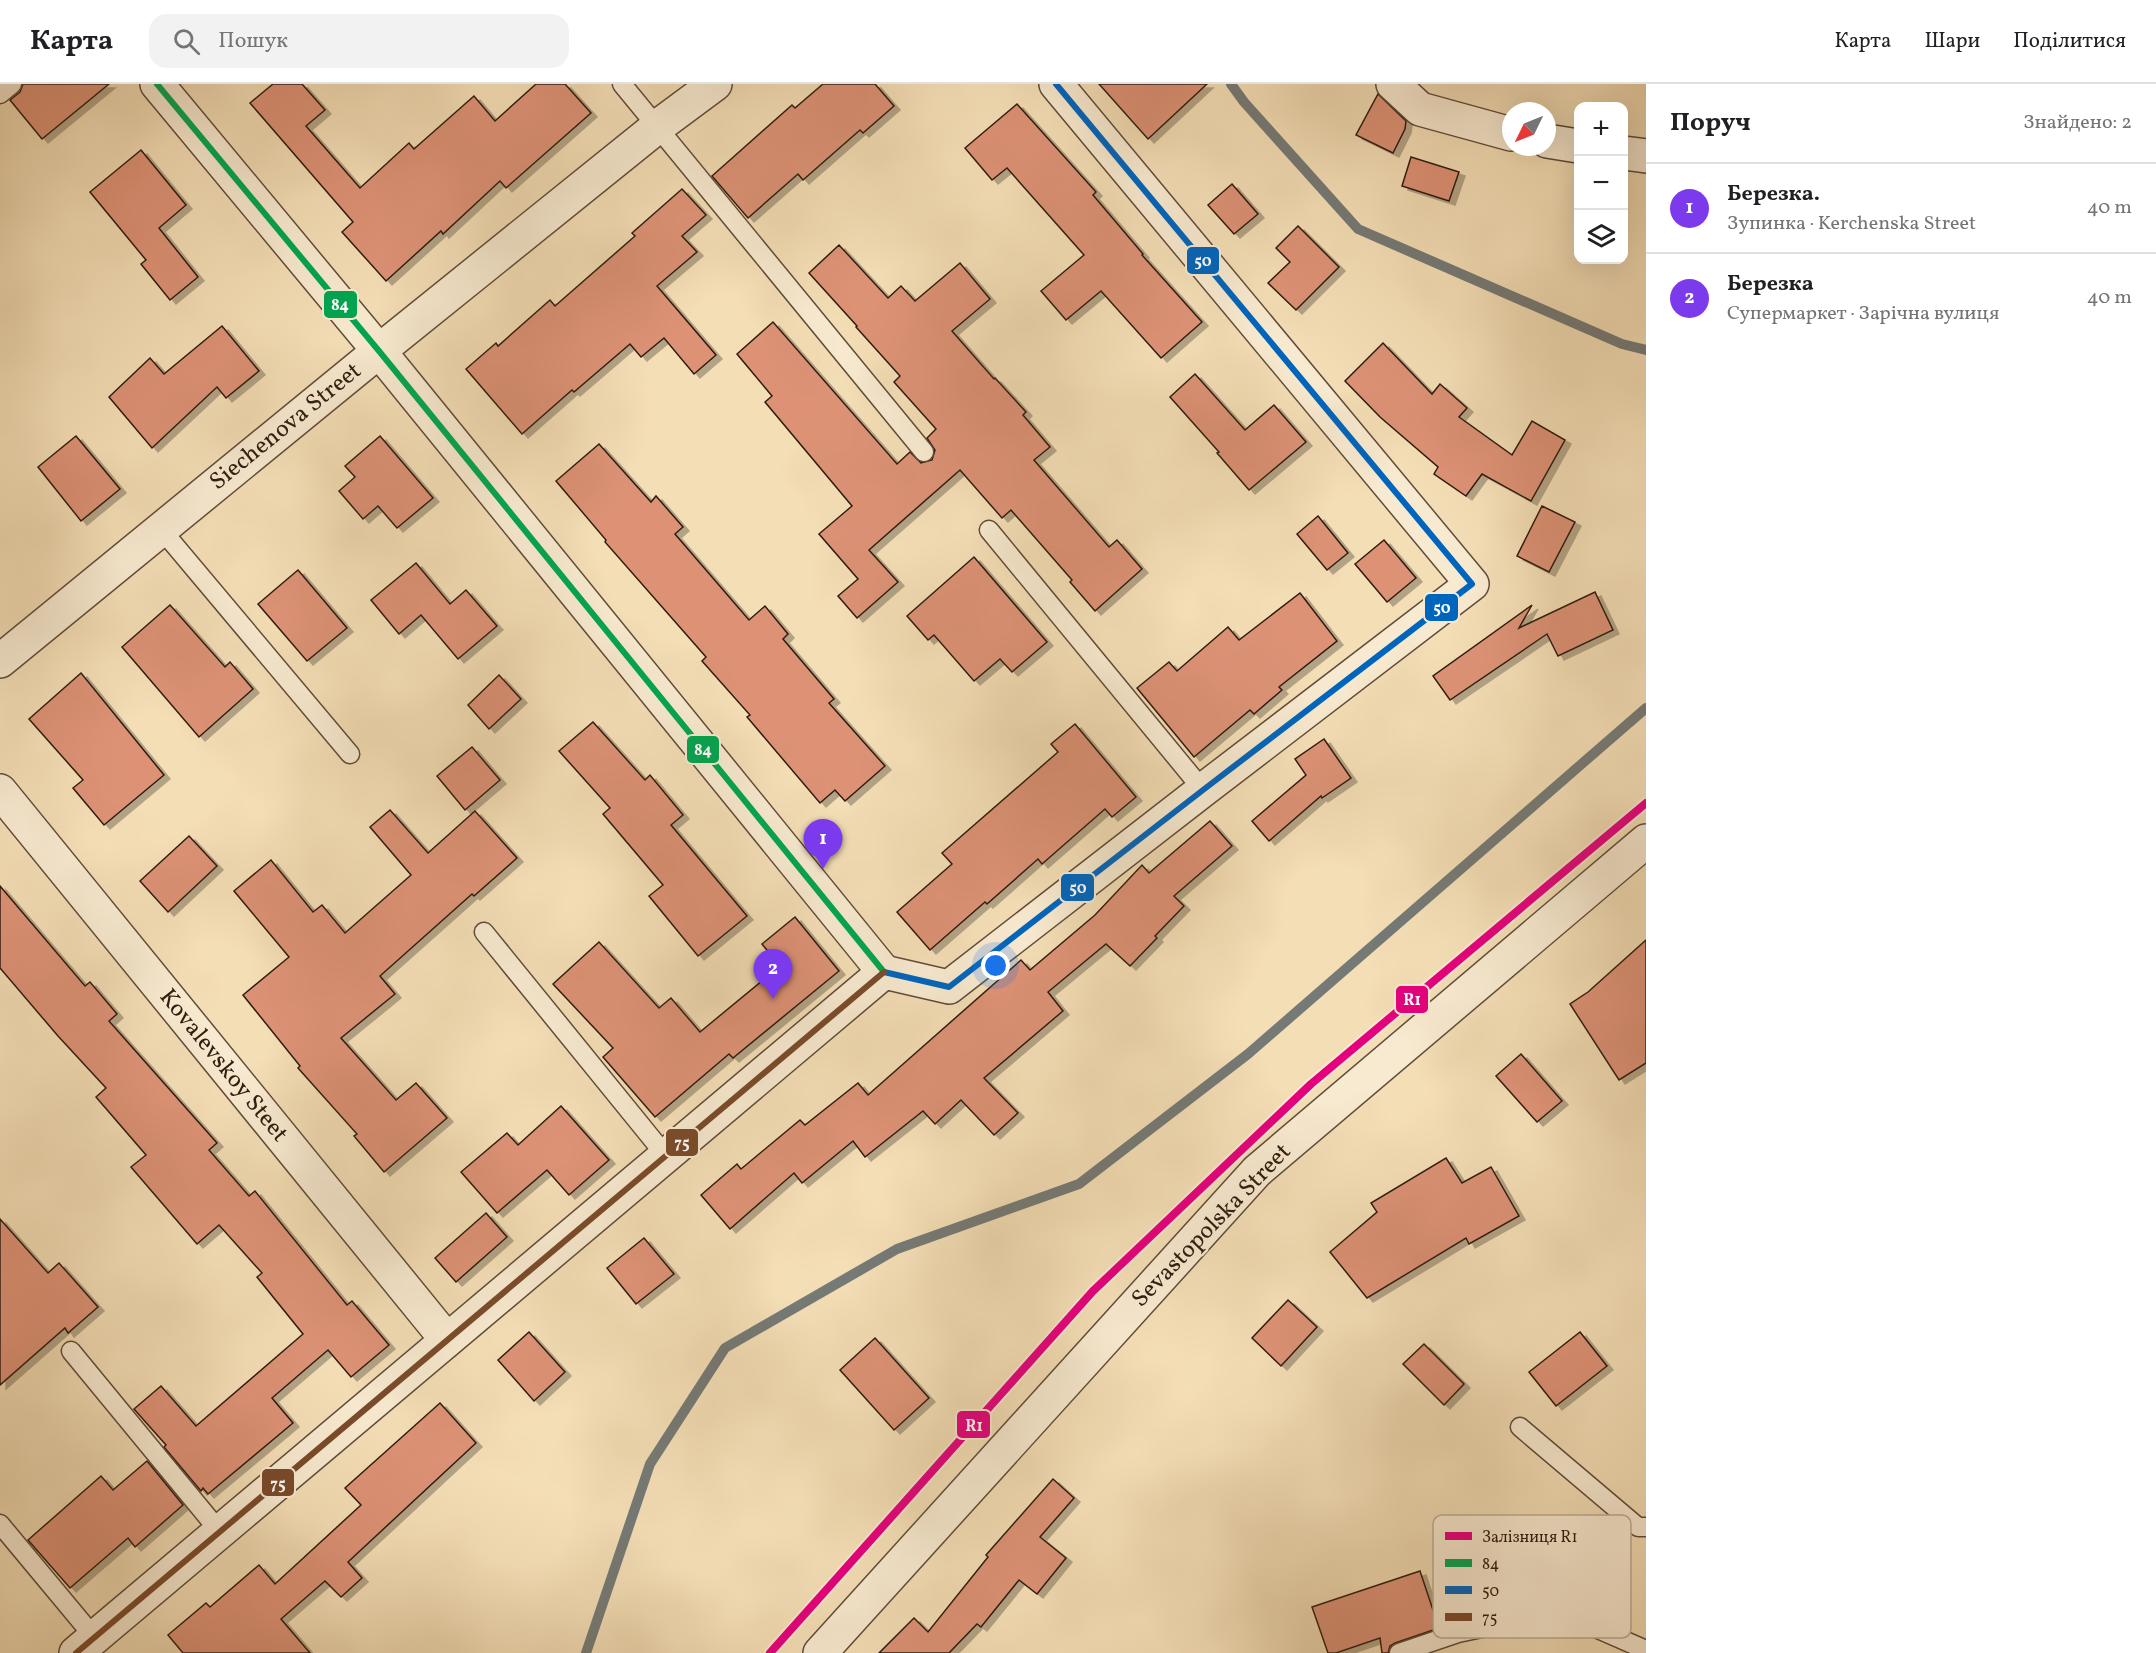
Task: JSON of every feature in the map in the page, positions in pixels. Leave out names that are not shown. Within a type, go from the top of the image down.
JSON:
[{"type":"street","points":[[157,84],[379,351],[884,972],[949,987],[1472,584],[1056,84]]},
{"type":"street","name":"Siechenova Street","points":[[0,661],[379,351],[657,127],[715,84]]},
{"type":"street","points":[[1393,84],[1420,109],[1502,132]]},
{"type":"street","points":[[1556,142],[1574,145]]},
{"type":"street","points":[[1628,154],[1646,156]]},
{"type":"street","name":"Kovalevskoy Steet","points":[[0,791],[447,1340]]},
{"type":"street","name":"Sevastopolska Street","points":[[820,1653],[1257,1172],[1646,841]]},
{"type":"street","points":[[85,1645],[884,972]]},
{"type":"lane","points":[[0,94],[12,84]]},
{"type":"lane","points":[[622,84],[924,452]]},
{"type":"lane","points":[[161,529],[350,754]]},
{"type":"lane","points":[[989,530],[1203,790]]},
{"type":"lane","points":[[484,932],[666,1156]]},
{"type":"lane","points":[[71,1351],[220,1532]]},
{"type":"lane","points":[[1520,1427],[1624,1515]]},
{"type":"lane","points":[[1631,1521],[1638,1527],[1646,1527]]},
{"type":"lane","points":[[0,1524],[85,1645]]},
{"type":"lane","points":[[1399,1653],[1443,1638]]},
{"type":"lane","points":[[1619,1638],[1646,1650]]},
{"type":"building","points":[[23,84],[109,84],[42,139],[10,100],[20,92]]},
{"type":"building","points":[[273,84],[302,84],[325,110],[306,126],[360,188],[409,143],[414,149],[474,96],[495,121],[536,84],[565,84],[591,113],[506,188],[500,181],[443,234],[441,231],[386,281],[342,232],[353,222],[250,103]]},
{"type":"building","points":[[823,84],[875,84],[894,106],[863,133],[860,130],[803,180],[798,174],[748,218],[712,176],[792,105],[795,108]]},
{"type":"building","points":[[1099,84],[1207,84],[1148,139]]},
{"type":"building","points":[[1378,94],[1406,121],[1405,129],[1393,153],[1356,135]]},
{"type":"building","points":[[1017,104],[1096,192],[1093,195],[1142,255],[1202,322],[1161,358],[1101,291],[1066,320],[1041,291],[1084,255],[1007,168],[992,180],[965,148]]},
{"type":"building","points":[[141,150],[186,205],[159,228],[198,277],[170,300],[141,264],[146,260],[90,192]]},
{"type":"building","points":[[1411,157],[1459,172],[1449,201],[1402,186]]},
{"type":"building","points":[[1232,184],[1258,214],[1234,234],[1208,205]]},
{"type":"building","points":[[682,189],[706,215],[682,236],[697,252],[657,286],[716,355],[694,374],[664,338],[641,357],[630,344],[522,434],[466,369],[496,343],[498,346],[550,300],[555,306],[635,236],[632,233]]},
{"type":"building","points":[[1298,226],[1339,267],[1296,310],[1268,283],[1290,262],[1276,248]]},
{"type":"building","points":[[839,245],[888,298],[901,286],[915,301],[960,263],[990,299],[952,331],[1026,412],[1023,415],[1050,447],[1034,460],[1109,547],[1117,540],[1142,569],[1095,611],[1070,582],[1072,580],[1011,510],[1002,518],[960,470],[869,550],[898,582],[857,618],[838,596],[858,579],[819,534],[852,506],[765,402],[772,396],[737,354],[773,322],[897,464],[910,452],[921,463],[932,460],[935,450],[927,438],[936,429],[894,382],[900,376],[809,273]]},
{"type":"building","points":[[222,326],[259,371],[226,398],[217,387],[152,448],[109,397],[150,358],[164,374]]},
{"type":"building","points":[[1383,343],[1432,394],[1440,384],[1467,408],[1459,417],[1512,455],[1532,421],[1565,440],[1531,501],[1482,474],[1466,496],[1434,474],[1438,467],[1380,417],[1345,381]]},
{"type":"building","points":[[1195,374],[1245,430],[1274,405],[1306,442],[1249,490],[1170,397]]},
{"type":"building","points":[[76,436],[120,489],[81,521],[38,467]]},
{"type":"building","points":[[380,436],[433,498],[397,528],[378,506],[363,519],[339,491],[355,477],[345,466]]},
{"type":"building","points":[[599,444],[651,502],[656,496],[683,527],[675,534],[749,620],[765,606],[788,634],[783,639],[834,699],[829,703],[885,766],[845,801],[835,790],[820,803],[747,717],[750,715],[702,661],[706,657],[605,542],[606,540],[556,481]]},
{"type":"building","points":[[1542,506],[1575,522],[1549,572],[1517,556]]},
{"type":"building","points":[[1318,516],[1348,553],[1327,570],[1297,534]]},
{"type":"building","points":[[1384,540],[1416,578],[1387,602],[1355,564]]},
{"type":"building","points":[[974,557],[1047,642],[1012,672],[1000,659],[974,681],[934,635],[928,640],[907,616]]},
{"type":"building","points":[[416,563],[450,604],[466,590],[497,626],[458,659],[421,615],[399,634],[371,600]]},
{"type":"building","points":[[298,570],[347,628],[307,661],[258,604]]},
{"type":"building","points":[[1595,592],[1613,630],[1558,656],[1547,634],[1450,700],[1433,676],[1532,605],[1519,628]]},
{"type":"building","points":[[1300,593],[1337,641],[1279,687],[1282,690],[1254,714],[1250,710],[1194,757],[1137,688],[1169,662],[1177,671],[1228,627],[1239,640]]},
{"type":"building","points":[[170,605],[225,667],[230,662],[253,689],[199,737],[122,647]]},
{"type":"building","points":[[81,673],[164,775],[104,825],[73,788],[83,780],[29,719]]},
{"type":"building","points":[[499,675],[521,699],[489,729],[468,705]]},
{"type":"building","points":[[593,722],[645,780],[650,775],[683,815],[671,825],[747,916],[698,956],[649,896],[663,885],[603,814],[610,808],[559,751]]},
{"type":"building","points":[[1075,724],[1136,797],[1112,817],[1105,809],[1042,864],[1038,859],[930,950],[897,912],[952,864],[942,853],[1058,752],[1051,744]]},
{"type":"building","points":[[1324,739],[1351,778],[1322,798],[1321,796],[1269,841],[1252,821],[1306,775],[1295,759]]},
{"type":"building","points":[[472,747],[500,780],[465,810],[437,776]]},
{"type":"building","points":[[390,810],[428,853],[475,811],[517,858],[474,896],[472,894],[380,976],[395,994],[341,1038],[396,1100],[416,1083],[447,1118],[384,1172],[354,1136],[357,1134],[298,1068],[300,1066],[243,995],[289,957],[234,891],[271,860],[313,912],[322,905],[345,933],[411,875],[370,827]]},
{"type":"building","points":[[1210,821],[1232,846],[1174,896],[1184,906],[1155,936],[1157,938],[1130,966],[1106,944],[1048,992],[1063,1011],[984,1078],[1018,1113],[994,1135],[961,1100],[935,1124],[923,1111],[865,1157],[853,1141],[802,1183],[794,1173],[730,1229],[701,1195],[737,1164],[741,1169],[800,1120],[805,1125],[858,1083],[868,1095],[1021,960],[1030,970],[1095,915],[1142,865],[1149,873]]},
{"type":"building","points":[[189,836],[217,866],[168,912],[140,881]]},
{"type":"building","points":[[0,886],[85,986],[90,982],[117,1014],[109,1021],[217,1143],[209,1150],[249,1196],[255,1191],[347,1305],[352,1301],[389,1345],[351,1377],[328,1350],[272,1398],[293,1423],[208,1494],[203,1488],[201,1491],[164,1447],[166,1445],[134,1409],[161,1386],[196,1426],[303,1334],[257,1277],[262,1273],[219,1225],[197,1244],[131,1167],[146,1155],[96,1097],[106,1088],[0,968]]},
{"type":"building","points":[[795,917],[839,971],[733,1058],[729,1054],[655,1117],[603,1057],[613,1048],[553,984],[599,942],[659,1008],[671,998],[700,1032],[780,966],[762,944]]},
{"type":"building","points":[[1646,940],[1646,1063],[1619,1080],[1570,1004],[1588,992]]},
{"type":"building","points":[[1521,1054],[1562,1101],[1537,1122],[1496,1076]]},
{"type":"building","points":[[561,1106],[609,1160],[569,1195],[547,1170],[497,1213],[461,1172],[507,1133],[518,1145]]},
{"type":"building","points":[[1446,1158],[1462,1183],[1491,1167],[1519,1216],[1469,1244],[1466,1238],[1367,1298],[1330,1252],[1377,1212],[1371,1203]]},
{"type":"building","points":[[486,1213],[507,1237],[456,1282],[435,1258]]},
{"type":"building","points":[[0,1219],[48,1273],[59,1263],[98,1307],[68,1333],[65,1328],[0,1385]]},
{"type":"building","points":[[644,1238],[674,1274],[636,1304],[607,1268]]},
{"type":"building","points":[[1288,1300],[1317,1327],[1281,1366],[1252,1338]]},
{"type":"building","points":[[529,1332],[565,1372],[534,1401],[498,1360]]},
{"type":"building","points":[[1580,1332],[1607,1366],[1556,1406],[1529,1372]]},
{"type":"building","points":[[875,1338],[929,1398],[894,1430],[840,1370]]},
{"type":"building","points":[[1424,1344],[1464,1384],[1444,1405],[1403,1364]]},
{"type":"building","points":[[440,1403],[476,1443],[348,1562],[362,1578],[341,1597],[325,1581],[281,1619],[310,1653],[183,1653],[168,1635],[206,1603],[210,1607],[259,1565],[275,1584],[361,1505],[345,1488]]},
{"type":"building","points":[[147,1461],[183,1505],[135,1547],[128,1538],[70,1588],[28,1540],[101,1476],[113,1490]]},
{"type":"building","points":[[1053,1479],[1074,1498],[1040,1537],[1066,1558],[1037,1594],[1019,1580],[981,1627],[977,1624],[949,1653],[879,1653],[914,1618],[928,1632],[988,1557],[986,1555]]},
{"type":"building","points":[[1420,1571],[1433,1610],[1433,1630],[1395,1643],[1390,1646],[1388,1653],[1382,1653],[1380,1638],[1336,1653],[1328,1653],[1312,1607]]},
{"type":"waterway","points":[[1231,84],[1244,102],[1358,229],[1622,344],[1646,350]]},
{"type":"waterway","points":[[586,1653],[650,1464],[725,1348],[897,1249],[1079,1184],[1248,1054],[1646,708]]},
{"type":"rail line","name":"R1","points":[[770,1653],[1093,1291],[1311,1084],[1646,803]]},
{"type":"transit line","name":"84","points":[[157,84],[379,351],[884,972]]},
{"type":"transit line","name":"50","points":[[884,972],[949,987],[1472,584],[1056,84]]},
{"type":"transit line","name":"75","points":[[76,1653],[884,972]]},
{"type":"place","name":"Березка.","points":[[823,869]]},
{"type":"place","name":"Березка","points":[[773,999]]}]
